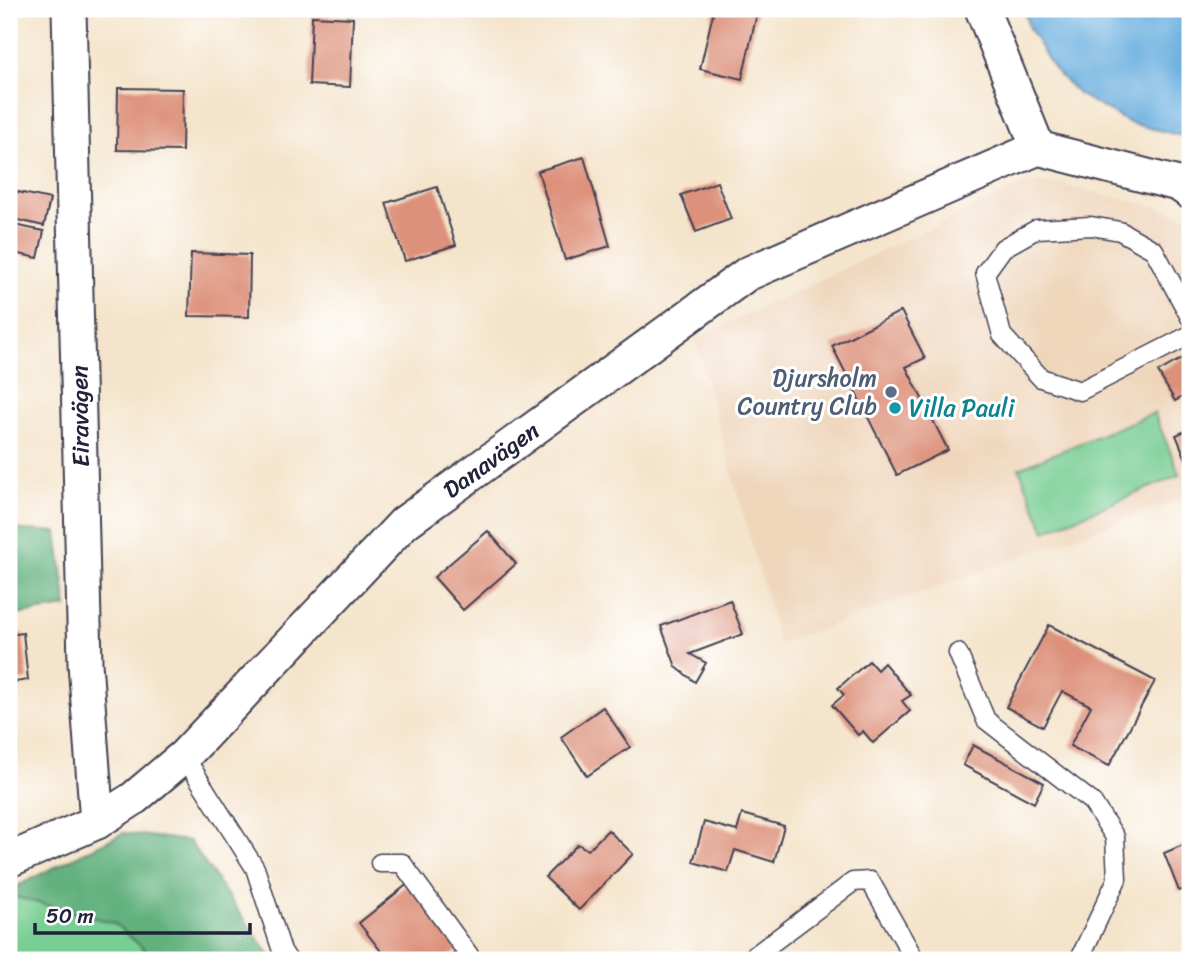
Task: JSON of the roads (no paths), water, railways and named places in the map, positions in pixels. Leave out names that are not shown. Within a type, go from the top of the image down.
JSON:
[{"type":"street","name":"Eiravägen","points":[[69,9],[85,663],[97,822]]},
{"type":"street","points":[[982,9],[1038,148],[1178,184],[1190,192]]},
{"type":"street","name":"Danavägen","points":[[9,860],[97,822],[134,799],[184,756],[404,523],[747,274],[1038,148]]},
{"type":"lane","points":[[1190,317],[1154,250],[1120,231],[1091,226],[1037,229],[1003,248],[985,273],[1002,335],[1041,378],[1080,391],[1190,335]]},
{"type":"lane","points":[[958,653],[986,720],[1092,802],[1115,837],[1117,879],[1079,960]]},
{"type":"lane","points":[[184,756],[255,868],[282,951],[288,960]]},
{"type":"lane","points":[[380,863],[402,863],[470,960]]},
{"type":"lane","points":[[749,960],[853,882],[870,881],[915,960]]},
{"type":"water","points":[[1024,9],[1190,9],[1190,138],[1130,123],[1078,94],[1053,68],[1029,28]]},
{"type":"place","name":"Djursholm Country Club","points":[[891,392]]},
{"type":"place","name":"Villa Pauli","points":[[895,408]]}]
